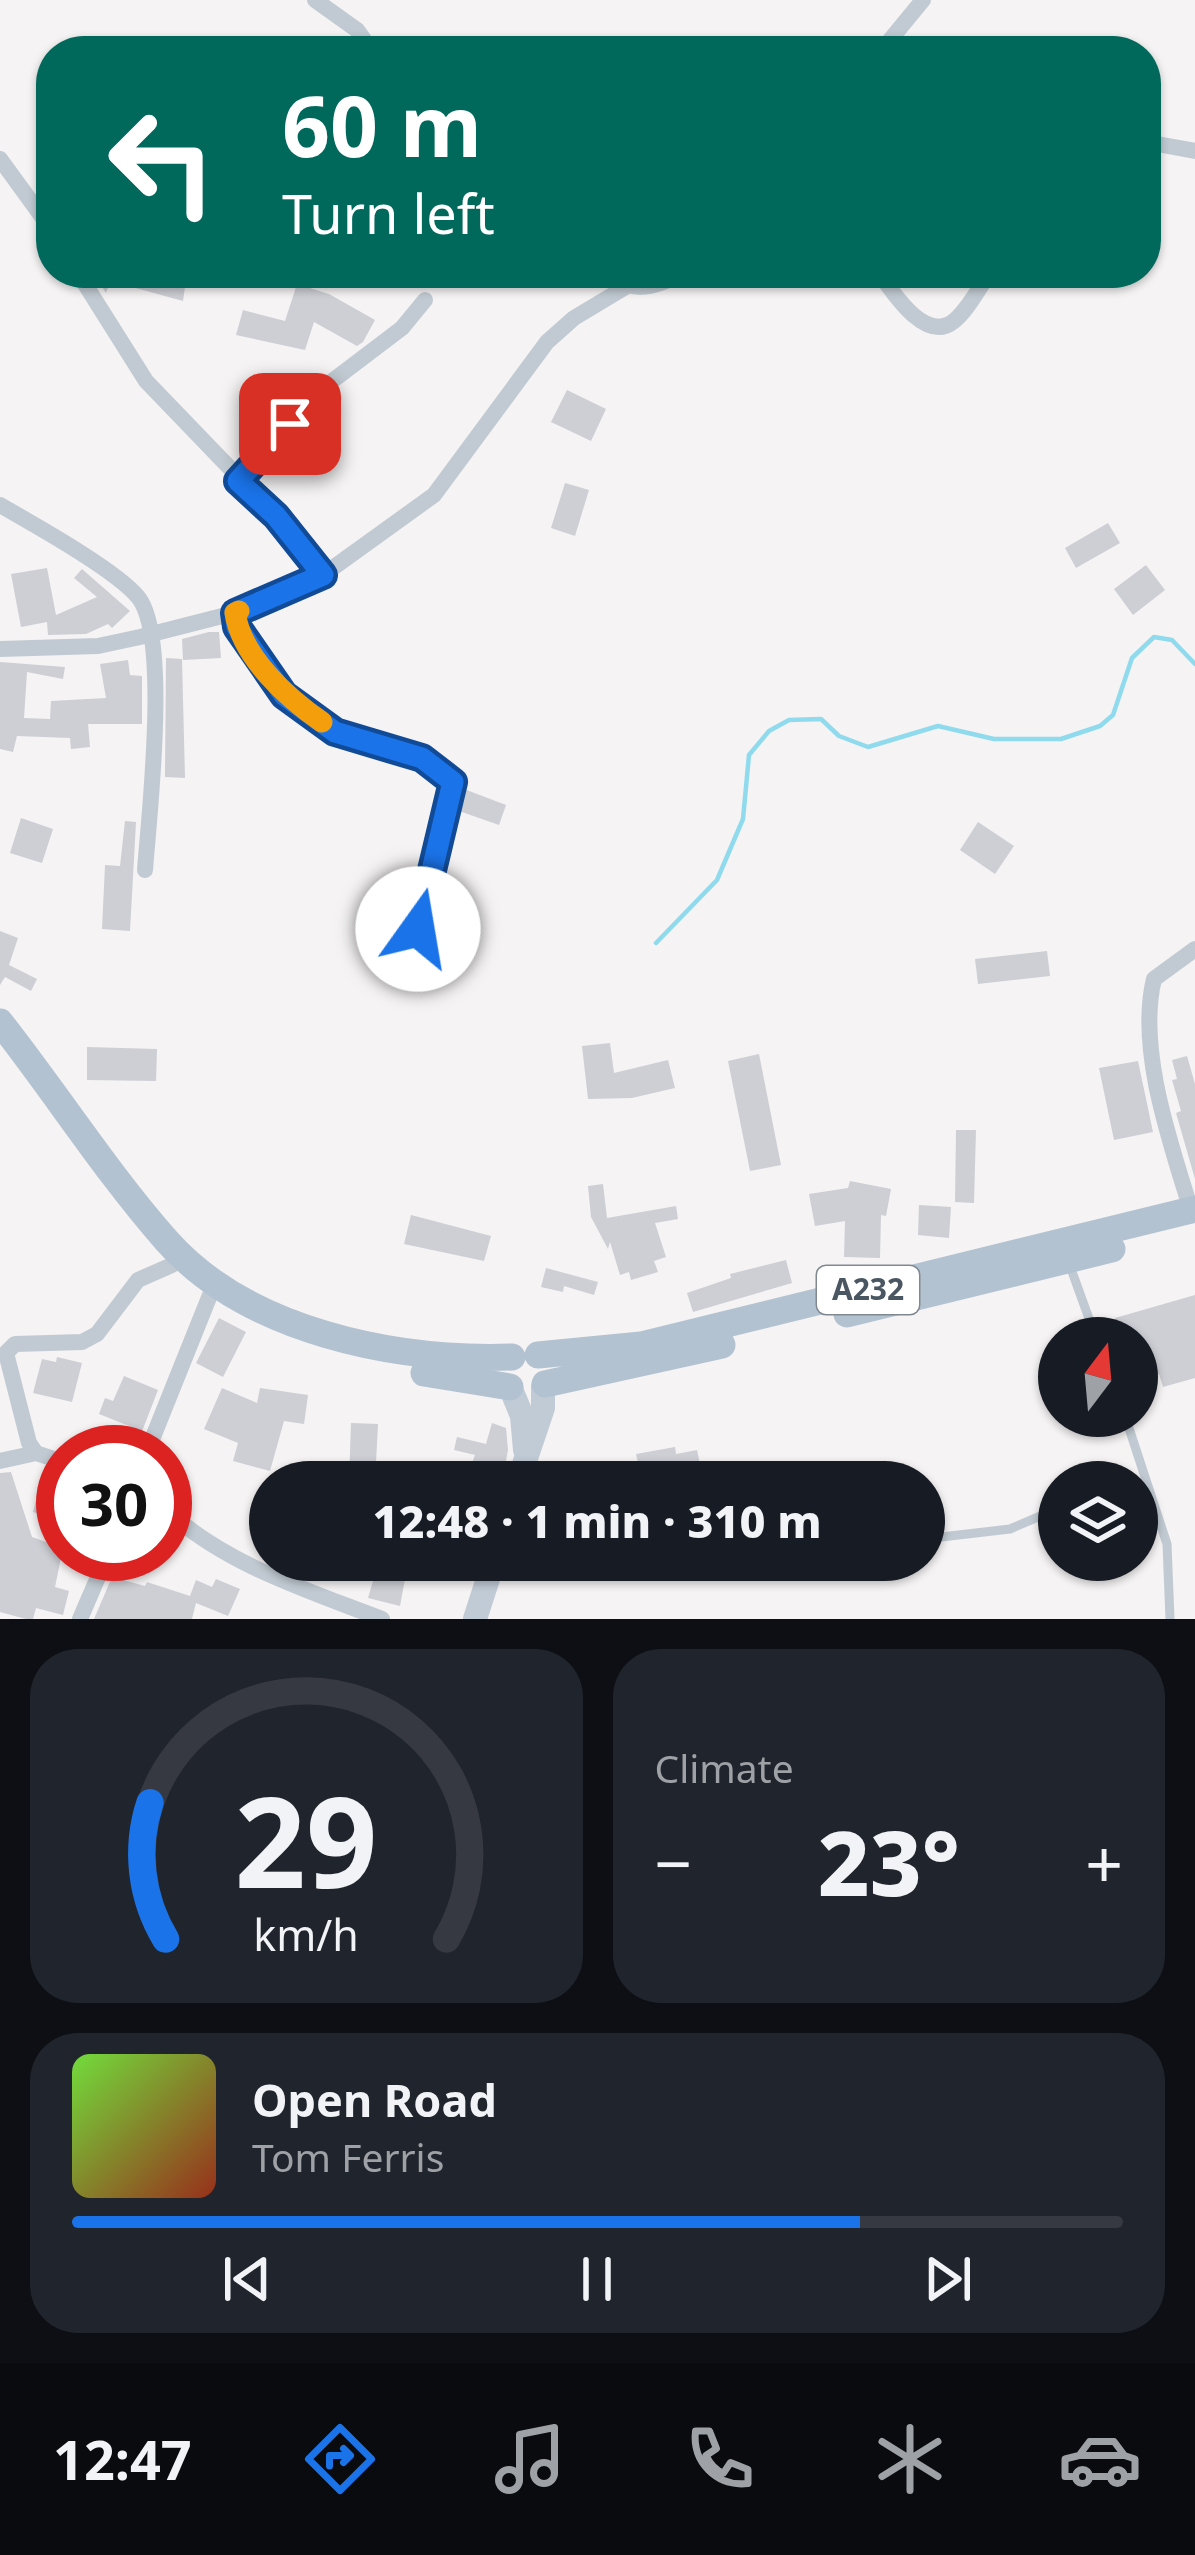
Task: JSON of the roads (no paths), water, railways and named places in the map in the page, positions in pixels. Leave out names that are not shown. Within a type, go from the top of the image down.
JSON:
[{"type":"main road","name":"A232","points":[[0,1022],[167,1242],[226,1288],[273,1314],[353,1342],[454,1360],[663,1340],[1194,1216]]},
{"type":"main road","name":"A232","points":[[0,1047],[106,1188],[172,1265],[210,1295],[308,1344],[387,1366],[524,1394],[544,1385],[1068,1261],[1194,1216]]},
{"type":"main road","points":[[524,1461],[543,1408],[548,1372],[525,1356],[505,1371],[522,1416],[525,1456]]},
{"type":"main road","points":[[475,1619],[488,1581]]},
{"type":"street","points":[[315,0],[361,36]]},
{"type":"street","points":[[893,36],[923,0]]},
{"type":"street","points":[[1161,145],[1195,151]]},
{"type":"street","points":[[0,160],[36,209]]},
{"type":"street","points":[[88,288],[146,380],[276,516],[323,575]]},
{"type":"street","points":[[0,649],[98,646],[235,613],[323,575],[434,495],[547,342],[574,318],[623,288]]},
{"type":"street","points":[[891,288],[922,322],[938,328],[953,322],[979,288]]},
{"type":"street","points":[[238,481],[319,391],[402,328],[425,300]]},
{"type":"street","points":[[0,505],[139,598],[152,633],[153,760],[145,870]]},
{"type":"street","points":[[235,613],[237,627],[284,695],[335,732],[422,758],[453,782],[418,929]]},
{"type":"street","points":[[1194,1216],[1157,1103],[1146,1011],[1154,979],[1195,949]]},
{"type":"street","points":[[0,1461],[36,1453],[20,1421],[6,1353],[15,1344],[82,1342],[97,1334],[138,1280],[172,1265]]},
{"type":"street","points":[[159,1425],[210,1295]]},
{"type":"street","points":[[192,1533],[253,1567],[382,1619]]},
{"type":"street","points":[[80,1619],[96,1581]]},
{"type":"lane","points":[[1068,1261],[1088,1317]]},
{"type":"lane","points":[[945,1536],[1010,1528],[1038,1517]]},
{"type":"lane","points":[[1158,1521],[1167,1544],[1170,1619]]},
{"type":"waterway","points":[[656,943],[717,880],[743,819],[749,755],[769,731],[789,720],[821,719],[839,736],[868,747],[938,726],[994,739],[1061,739],[1100,726],[1113,715],[1132,658],[1154,637],[1172,640],[1195,664]]}]
